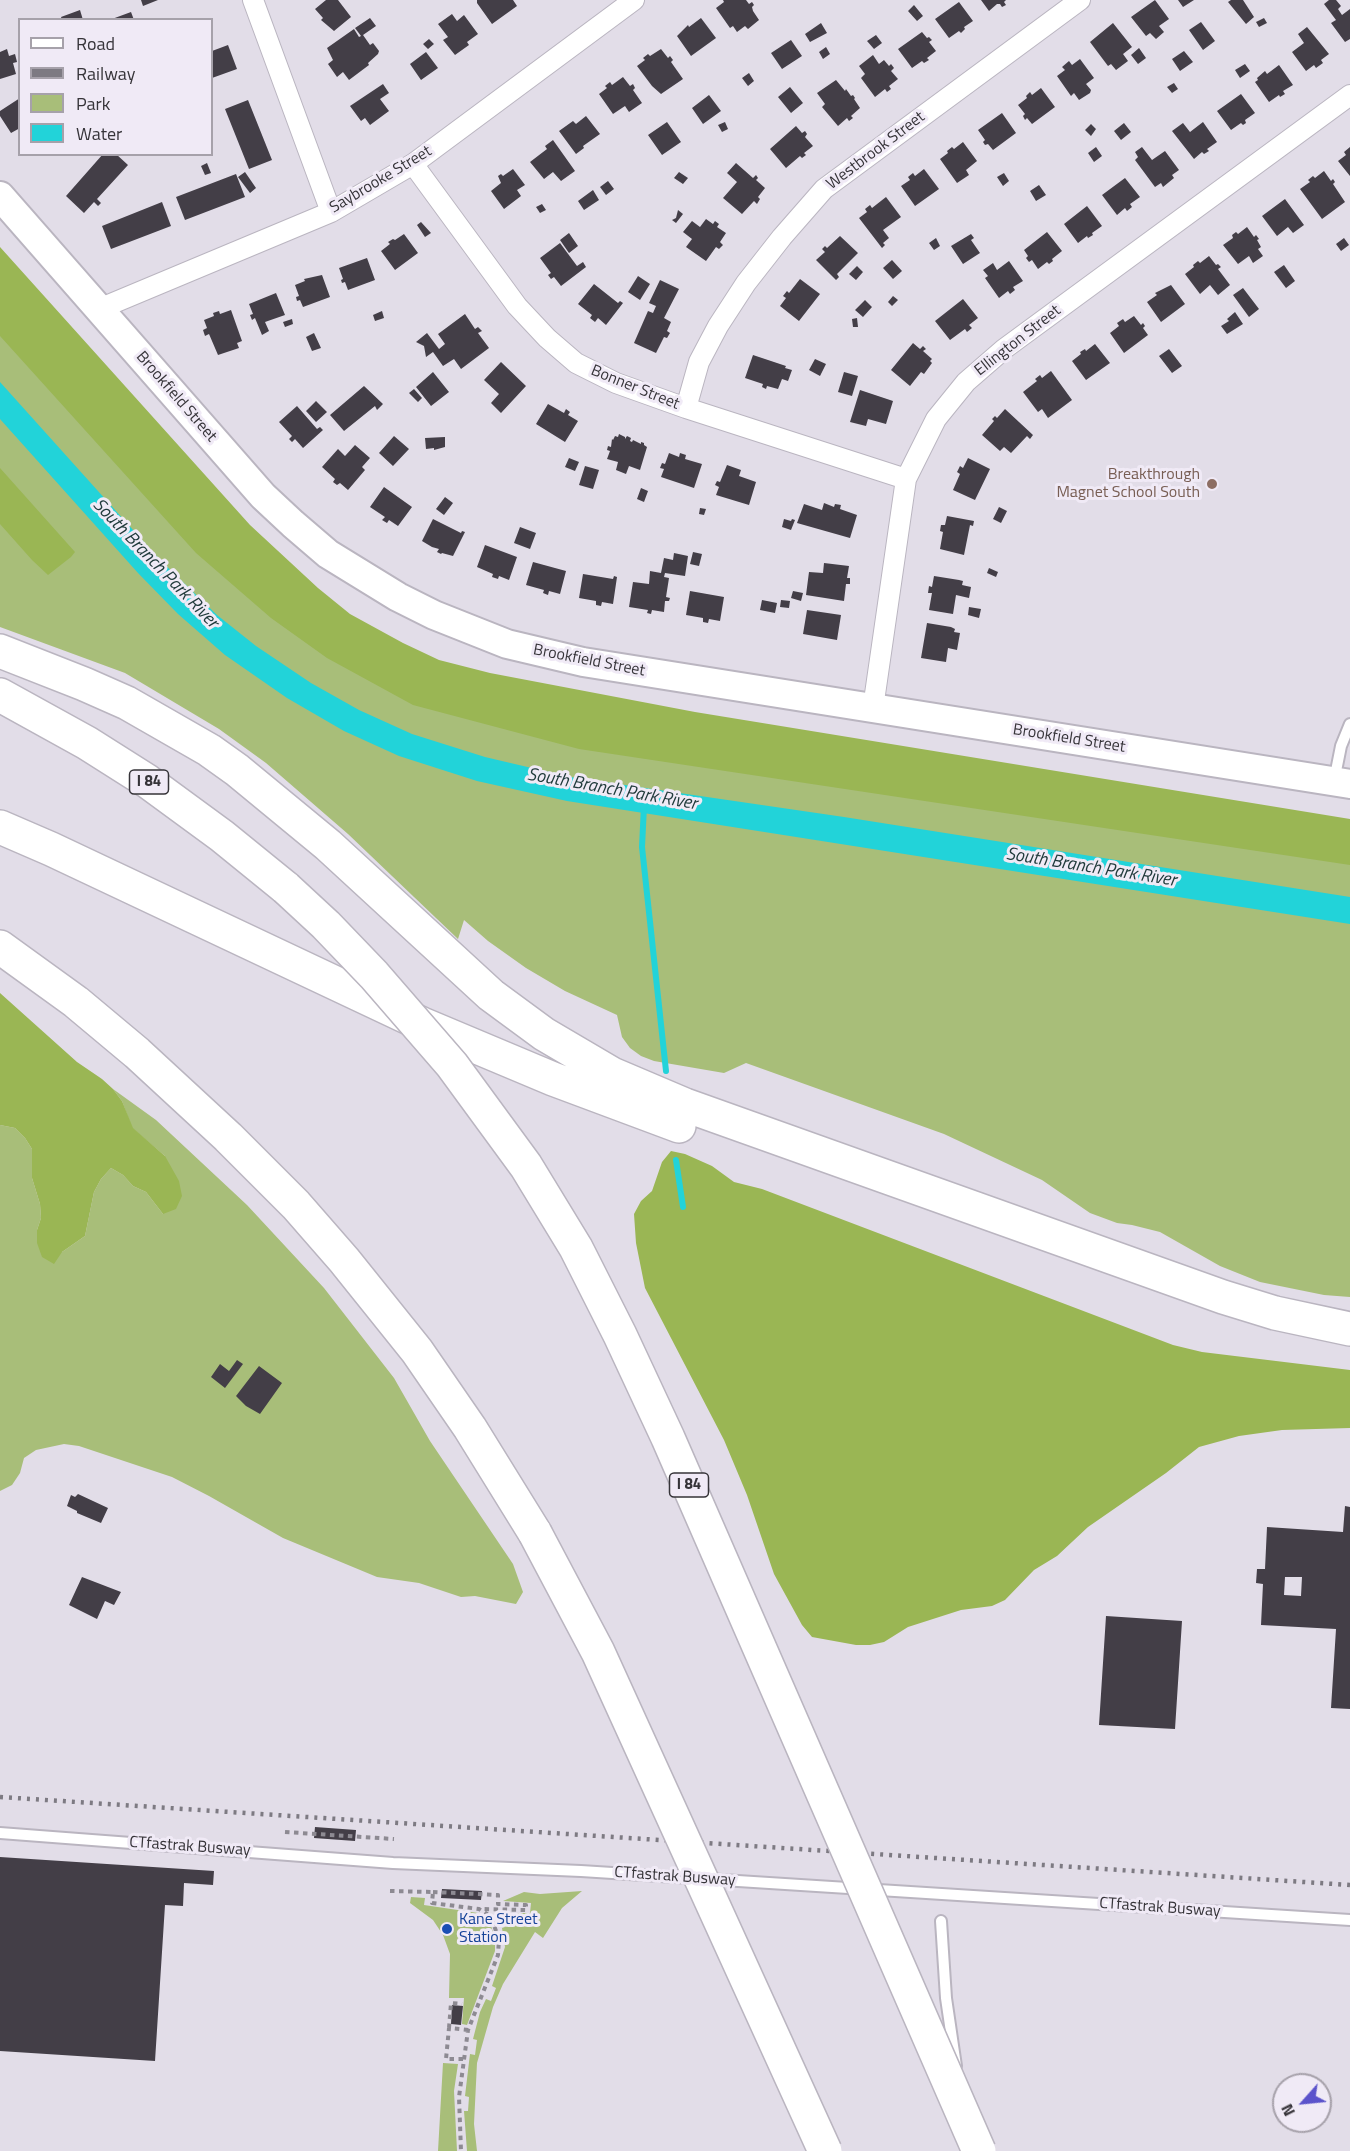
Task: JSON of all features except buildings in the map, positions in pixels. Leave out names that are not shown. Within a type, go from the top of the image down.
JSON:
[{"type":"highway","points":[[0,651],[69,677],[127,703],[209,750],[237,770],[334,850],[491,995],[544,1034],[601,1068],[685,1105],[1223,1298],[1294,1318],[1350,1329]]},
{"type":"highway","name":"I 84","points":[[0,695],[87,743],[147,781],[222,836],[285,888],[326,925],[374,975],[452,1065],[526,1166],[576,1248],[668,1438],[974,2139]]},
{"type":"highway","points":[[0,827],[422,1024],[581,1089],[1214,1317],[1282,1336],[1350,1351]]},
{"type":"highway","points":[[0,947],[76,1002],[128,1045],[228,1137],[296,1205],[417,1351],[486,1453],[535,1533],[603,1661],[825,2151]]},
{"type":"street","points":[[253,0],[331,212]]},
{"type":"street","name":"Saybrooke Street","points":[[99,309],[331,212],[413,165],[634,0]]},
{"type":"street","name":"Westbrook Street","points":[[686,408],[699,362],[718,326],[760,264],[824,189],[1080,0]]},
{"type":"street","name":"Ellington Street","points":[[873,708],[906,480],[936,419],[966,382],[1004,350],[1350,95]]},
{"type":"street","name":"Bonner Street","points":[[413,165],[517,306],[547,338],[576,363],[616,383],[686,408],[906,480]]},
{"type":"street","name":"Brookfield Street","points":[[0,196],[233,463],[293,524],[328,554],[398,597],[434,615],[507,644],[593,664],[1342,783]]},
{"type":"lane","points":[[1342,783],[1341,746],[1350,724]]},
{"type":"lane","name":"CTfastrak Busway","points":[[0,1833],[393,1863],[581,1871],[1350,1920]]},
{"type":"lane","points":[[941,1921],[950,2029],[974,2139]]},
{"type":"path","points":[[285,1832],[394,1839]]},
{"type":"path","points":[[390,1891],[433,1892],[498,1895],[498,1904],[526,1905],[526,1910],[479,1909],[432,1903],[433,1892]]},
{"type":"path","points":[[461,2151],[459,2097],[468,2030],[498,1955],[499,1939],[494,1924],[487,1914],[479,1909]]},
{"type":"path","points":[[494,1924],[512,1918]]},
{"type":"path","points":[[462,2004],[451,2003],[446,2059],[463,2059]]},
{"type":"path","points":[[449,2028],[468,2030]]},
{"type":"green space","points":[[0,247],[250,525],[318,588],[350,614],[439,660],[490,673],[695,712],[1350,819],[1350,865],[579,749],[413,705],[327,658],[271,618],[196,553],[0,336]]},
{"type":"green space","points":[[0,250],[281,565],[356,620],[425,656],[499,684],[1350,828],[1350,1297],[1324,1295],[1260,1282],[1220,1266],[1160,1232],[1117,1223],[1090,1213],[1042,1180],[944,1134],[746,1063],[724,1073],[654,1061],[641,1056],[630,1048],[622,1037],[617,1015],[565,991],[526,968],[488,941],[464,920],[458,939],[348,834],[266,763],[219,729],[125,673],[0,627]]},
{"type":"green space","points":[[0,468],[75,552],[48,575],[0,524]]},
{"type":"green space","points":[[0,993],[77,1062],[113,1089],[122,1101],[133,1128],[165,1156],[179,1181],[182,1196],[176,1209],[163,1214],[146,1192],[133,1186],[123,1175],[111,1168],[101,1179],[94,1192],[85,1236],[62,1252],[54,1264],[42,1257],[37,1243],[37,1230],[41,1218],[40,1204],[32,1178],[32,1149],[15,1128],[0,1125]]},
{"type":"green space","points":[[113,1089],[156,1120],[247,1205],[324,1288],[394,1378],[430,1441],[513,1564],[523,1592],[516,1604],[475,1596],[461,1597],[419,1583],[377,1577],[283,1538],[172,1477],[79,1446],[64,1444],[36,1450],[24,1458],[20,1473],[12,1485],[0,1491],[0,1125],[15,1128],[32,1149],[32,1178],[40,1204],[41,1218],[37,1230],[62,1252],[85,1236],[94,1192],[101,1179],[111,1168],[123,1175],[133,1186],[146,1192],[163,1214],[165,1156],[132,1128],[122,1101]]},
{"type":"green space","points":[[671,1151],[685,1154],[712,1166],[734,1182],[762,1189],[1173,1345],[1202,1352],[1350,1370],[1350,1428],[1282,1430],[1239,1436],[1199,1447],[1088,1527],[1057,1556],[1034,1570],[1005,1600],[992,1606],[961,1610],[908,1627],[884,1642],[870,1645],[856,1645],[812,1637],[802,1625],[774,1574],[747,1495],[724,1440],[645,1288],[636,1243],[634,1214],[641,1201],[652,1191],[662,1162]]},
{"type":"green space","points":[[582,1891],[562,1908],[543,1938],[535,1932],[503,1984],[493,2007],[477,2063],[474,2124],[477,2151],[467,2151],[464,2111],[468,2111],[469,2097],[465,2096],[470,2054],[475,2055],[477,2040],[473,2039],[480,2012],[486,1999],[491,2001],[496,1988],[492,1986],[505,1947],[502,1928],[519,1922],[520,1917],[517,1917],[517,1913],[530,1913],[531,1903],[503,1901],[524,1892],[540,1894]]},
{"type":"green space","points":[[411,1897],[425,1898],[424,1905],[478,1913],[484,1916],[491,1925],[495,1951],[467,2025],[462,2024],[464,1998],[449,1998],[450,1954],[443,1935],[433,1920],[410,1903]]},
{"type":"green space","points":[[443,2063],[458,2064],[454,2091],[457,2151],[438,2151]]},
{"type":"water","name":"South Branch Park River","points":[[0,382],[160,560],[217,615],[256,646],[311,683],[359,710],[412,734],[485,757],[570,777],[844,817],[1350,897],[1350,924],[567,801],[477,781],[399,756],[344,731],[287,698],[225,655],[178,614],[138,573],[0,419]]},
{"type":"waterway","name":"South Branch Park River","points":[[644,806],[642,847],[666,1071]]},
{"type":"waterway","points":[[676,1160],[683,1207]]},
{"type":"railway","points":[[0,1797],[1350,1885]]},
{"type":"place","name":"Breakthrough Magnet School South","points":[[1212,484]]},
{"type":"place","name":"Kane Street Station","points":[[447,1929]]}]
